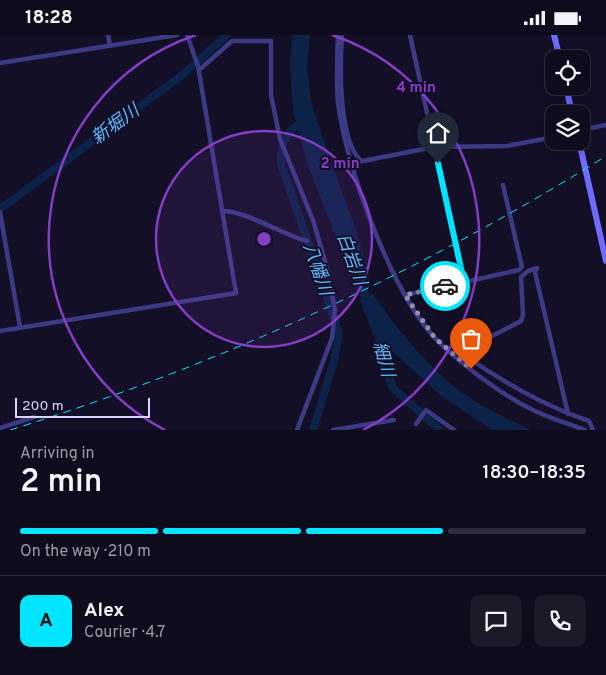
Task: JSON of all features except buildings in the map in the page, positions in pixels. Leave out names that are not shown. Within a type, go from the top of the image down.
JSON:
[{"type":"street","points":[[108,35],[110,46]]},
{"type":"street","points":[[0,63],[177,35]]},
{"type":"street","points":[[0,331],[236,293],[199,68],[187,35]]},
{"type":"street","points":[[338,35],[336,81],[338,105],[351,161],[368,210],[405,295],[435,338],[471,369],[532,409],[585,430]]},
{"type":"street","points":[[342,35],[340,79],[342,106],[353,151],[361,161]]},
{"type":"street","points":[[410,35],[464,282]]},
{"type":"street","points":[[554,35],[558,50]]},
{"type":"street","points":[[199,68],[232,41],[270,41],[271,95],[280,139],[310,213],[327,268],[335,310],[332,339],[298,430]]},
{"type":"street","points":[[590,128],[606,125]]},
{"type":"street","points":[[351,161],[361,161],[434,147],[507,146],[545,139]]},
{"type":"street","points":[[581,150],[606,261]]},
{"type":"street","points":[[405,295],[520,270],[522,267],[504,185]]},
{"type":"street","points":[[222,211],[233,211],[287,236],[307,241]]},
{"type":"street","points":[[1,213],[20,327]]},
{"type":"street","points":[[568,414],[535,272],[537,268],[532,269],[521,277],[523,315],[521,321],[465,350],[465,356],[506,383],[568,414],[589,421],[593,430]]},
{"type":"street","points":[[416,424],[426,409],[454,430]]},
{"type":"street","points":[[0,428],[34,417]]},
{"type":"street","points":[[333,430],[394,420]]},
{"type":"water","points":[[292,35],[310,35],[307,66],[311,102],[356,229],[370,281],[356,288],[308,166],[293,112],[290,63]]},
{"type":"water","points":[[373,294],[409,342],[451,384],[480,404],[531,430],[492,430],[440,395],[373,334],[360,300]]},
{"type":"waterway","name":"新堀川","points":[[0,209],[181,76],[227,35]]},
{"type":"waterway","name":"八幡川","points":[[305,119],[290,132],[284,143],[281,163],[339,333],[335,357],[313,430]]},
{"type":"waterway","name":"白岩川","points":[[360,277],[368,307]]},
{"type":"waterway","name":"細川","points":[[377,328],[384,365],[393,388],[440,430]]},
{"type":"railway","points":[[10,430],[165,376],[317,312],[391,277],[464,239],[606,156]]},
{"type":"way so far","points":[[445,286],[405,295],[435,338],[471,369]]},
{"type":"route","points":[[438,163],[464,282],[445,286]]}]
